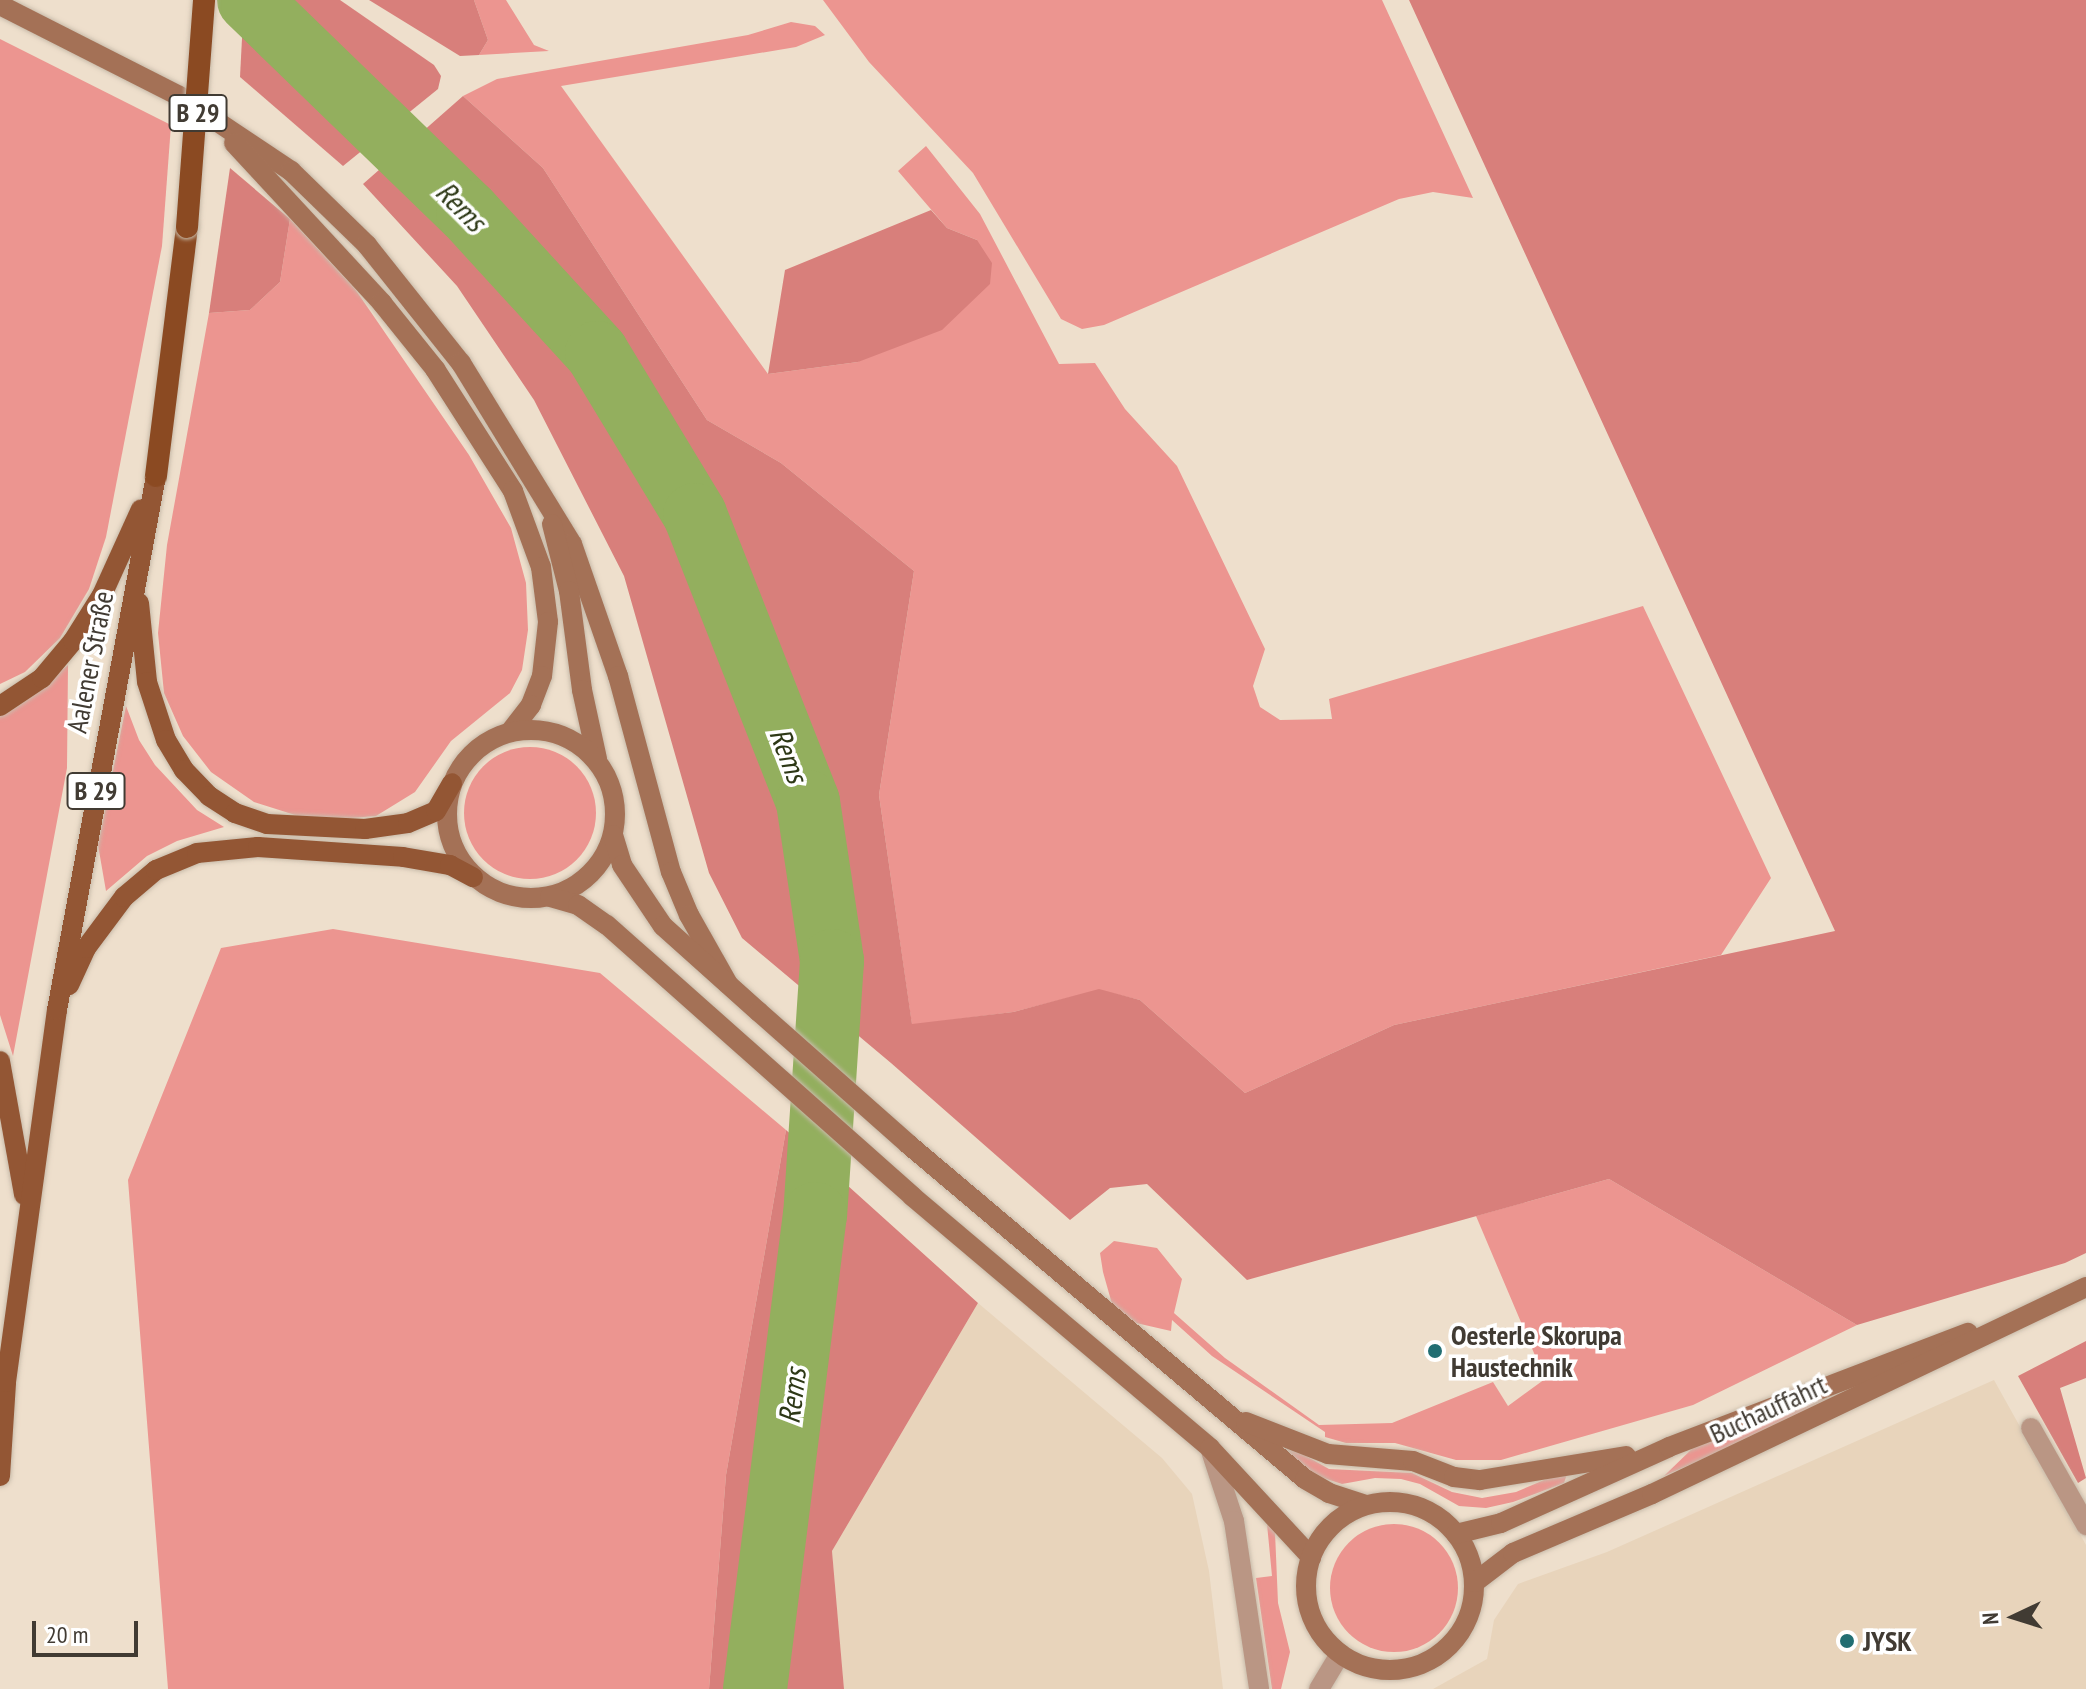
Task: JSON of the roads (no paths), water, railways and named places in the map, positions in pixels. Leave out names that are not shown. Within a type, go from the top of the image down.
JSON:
[{"type":"highway","name":"Aalener Straße","points":[[156,476],[187,227],[204,0]]},
{"type":"main road","points":[[0,5],[179,96],[291,171],[367,245],[461,363],[572,544],[598,614],[679,893],[728,984]]},
{"type":"main road","points":[[137,573],[141,642],[153,707],[166,740],[184,770],[209,796],[235,813],[267,824],[365,829],[408,823],[436,811],[477,749],[510,732],[531,705],[542,676],[548,622],[541,567],[513,491],[435,369],[382,303],[209,116]]},
{"type":"main road","points":[[0,706],[42,678],[73,641],[102,595],[156,476]]},
{"type":"main road","name":"Aalener Straße","points":[[0,1476],[6,1382],[57,1010],[156,476]]},
{"type":"main road","points":[[548,505],[569,591],[584,701],[597,761]]},
{"type":"main road","points":[[57,1010],[86,948],[124,897],[156,870],[197,853],[258,847],[403,857],[450,865],[496,892],[522,899],[550,897],[572,889],[590,875],[604,857],[613,835],[615,810],[610,784],[597,761],[585,748],[552,732],[510,732]]},
{"type":"main road","points":[[452,783],[446,807],[448,831],[457,856],[473,877]]},
{"type":"main road","points":[[613,835],[622,865],[663,926],[759,1012],[908,1144],[1305,1479],[1329,1493],[1365,1505]]},
{"type":"main road","points":[[550,897],[578,905],[607,925],[735,1042],[912,1196],[1210,1448],[1311,1557]]},
{"type":"main road","points":[[0,1061],[27,1216]]},
{"type":"main road","points":[[1456,1534],[1501,1523],[1669,1447],[1935,1352],[2086,1287]]},
{"type":"main road","name":"Buchauffahrt","points":[[1475,1582],[1513,1553],[1652,1494],[1935,1352]]},
{"type":"main road","points":[[1231,1416],[1328,1454],[1413,1461],[1454,1477],[1480,1480],[1581,1466],[1669,1447]]},
{"type":"main road","points":[[1390,1501],[1416,1505],[1438,1516],[1466,1548],[1475,1582],[1472,1606],[1463,1629],[1447,1647],[1428,1661],[1407,1668],[1384,1670],[1361,1665],[1340,1654],[1322,1635],[1309,1610],[1306,1583],[1311,1557],[1332,1524],[1365,1505],[1390,1501]]},
{"type":"street","points":[[2031,1428],[2086,1525]]},
{"type":"street","points":[[1210,1448],[1234,1521],[1259,1689]]},
{"type":"street","points":[[1319,1689],[1340,1654]]},
{"type":"waterway","name":"Rems","points":[[249,0],[468,212],[597,353],[695,515],[808,802],[832,961],[815,1214],[755,1689]]},
{"type":"place","name":"Oesterle Skorupa Haustechnik","points":[[1435,1351]]},
{"type":"place","name":"JYSK","points":[[1847,1641]]}]
